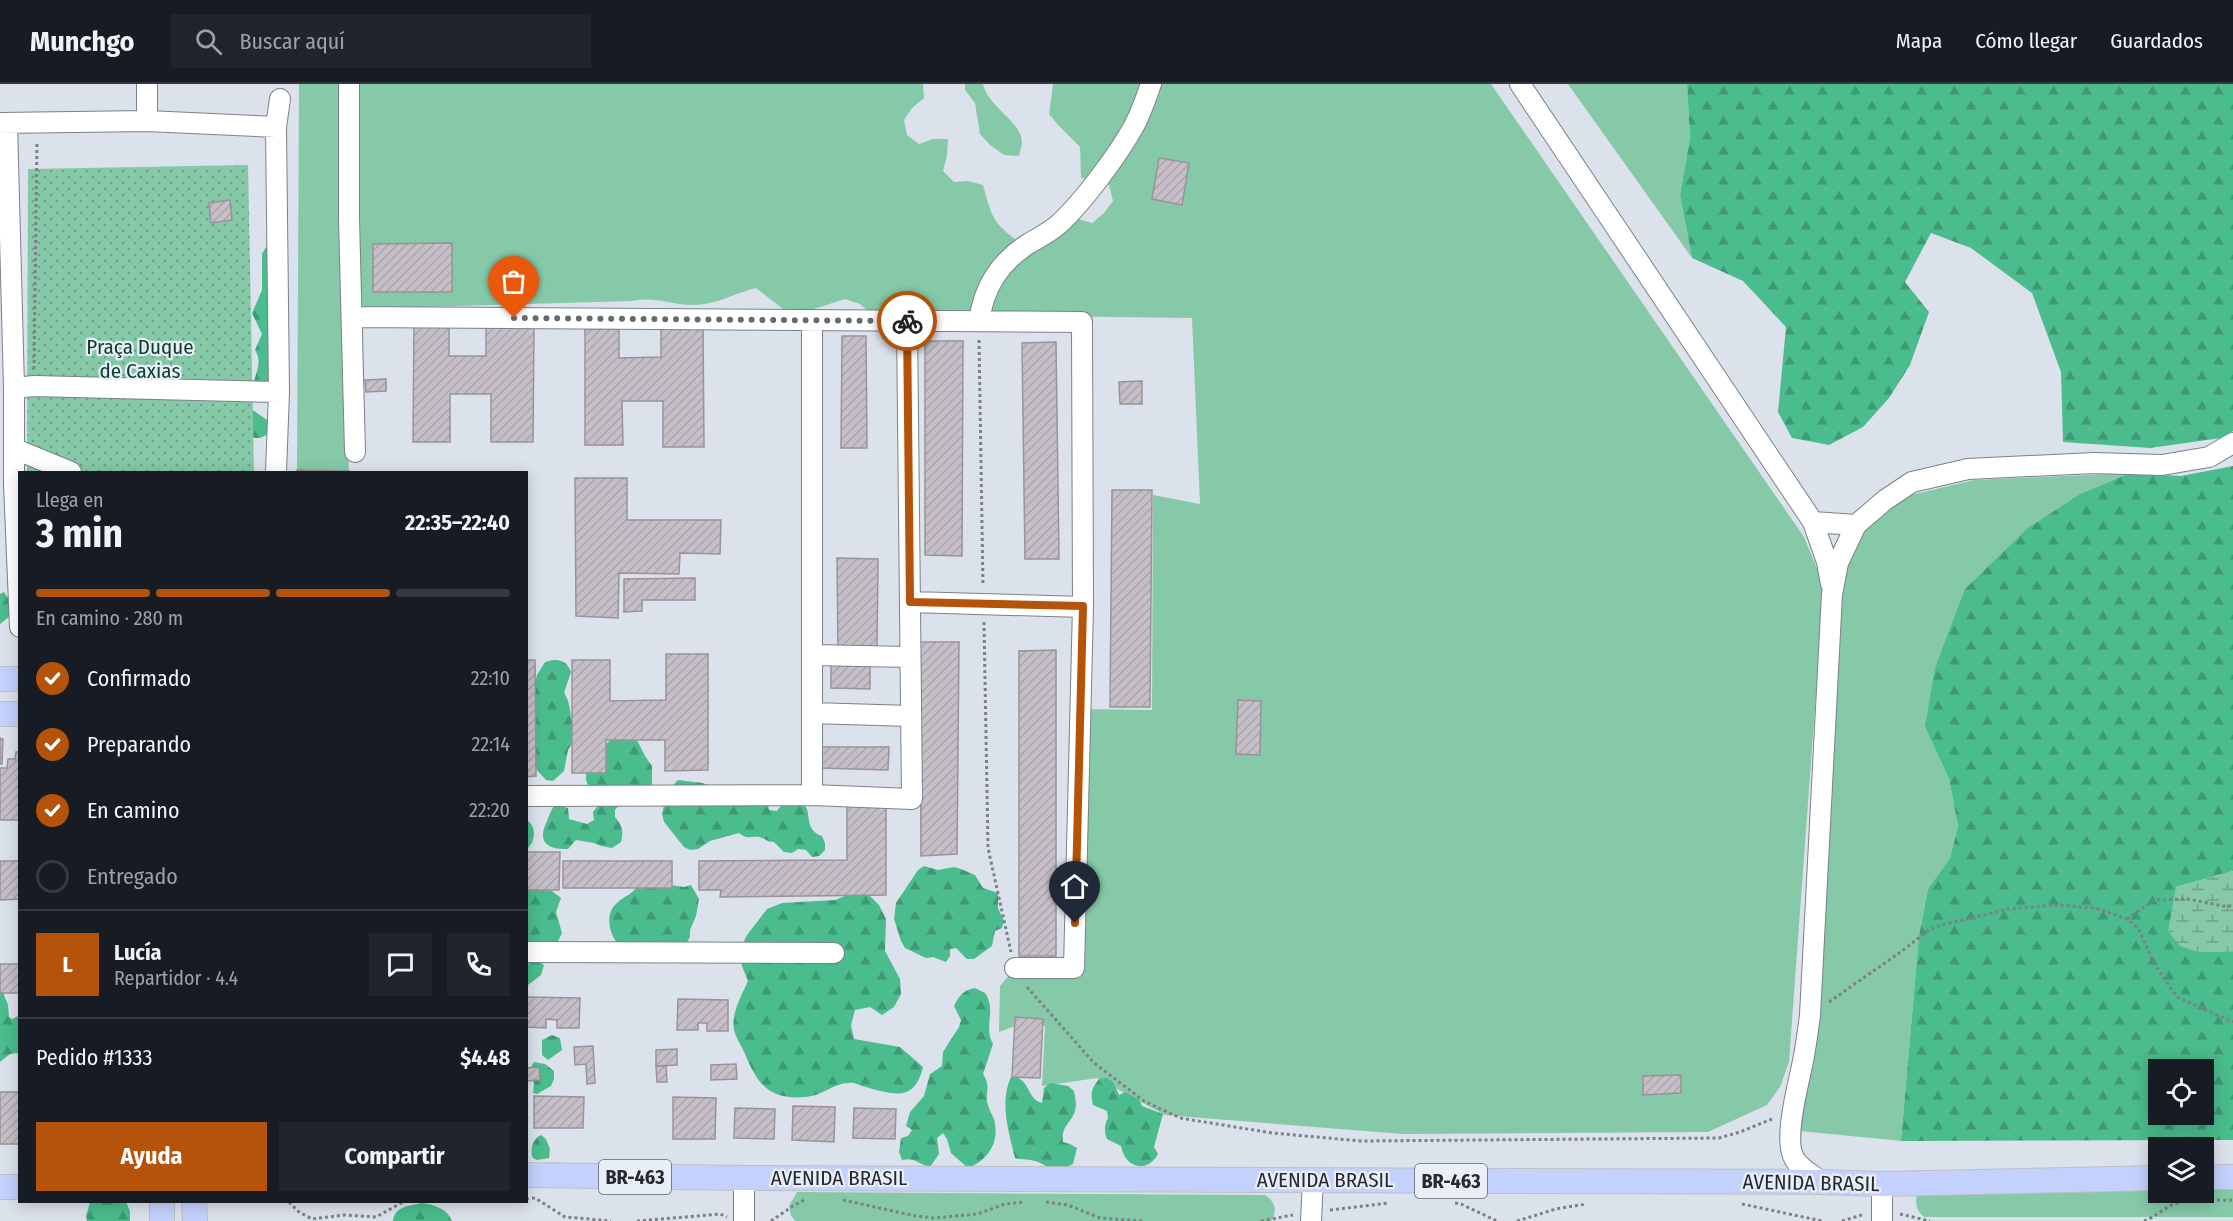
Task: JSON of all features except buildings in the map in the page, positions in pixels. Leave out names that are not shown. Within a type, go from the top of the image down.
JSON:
[{"type":"main road","points":[[0,679],[18,680]]},
{"type":"main road","points":[[0,714],[18,714]]},
{"type":"main road","name":"AVENIDA BRASIL","points":[[528,1175],[1882,1184],[2148,1178]]},
{"type":"main road","points":[[2214,1177],[2233,1176]]},
{"type":"main road","points":[[0,1187],[18,1187]]},
{"type":"main road","points":[[162,1203],[162,1221]]},
{"type":"main road","points":[[194,1203],[195,1221]]},
{"type":"street","points":[[147,84],[147,120]]},
{"type":"street","points":[[349,84],[349,218],[355,452]]},
{"type":"street","points":[[979,321],[981,304],[988,284],[1002,265],[1025,246],[1058,225],[1097,180],[1134,126],[1151,84]]},
{"type":"street","points":[[1520,84],[1813,522],[1827,562],[1832,594]]},
{"type":"street","points":[[276,471],[279,392],[276,127],[280,99]]},
{"type":"street","points":[[18,605],[7,483],[15,448],[15,388],[6,315],[4,123],[147,120],[276,127]]},
{"type":"street","points":[[353,317],[1082,322],[1083,606],[1074,968],[1015,968]]},
{"type":"street","points":[[812,320],[812,795]]},
{"type":"street","points":[[528,796],[812,795],[912,799],[907,321]]},
{"type":"street","points":[[15,388],[34,386],[279,392]]},
{"type":"street","points":[[1822,1182],[1804,1170],[1792,1155],[1792,1109],[1810,1015],[1832,594],[1838,563],[1856,525],[1885,500],[1912,482],[1968,469],[2094,463],[2162,465],[2209,457],[2233,443]]},
{"type":"street","points":[[15,448],[69,471]]},
{"type":"street","points":[[1813,522],[1856,525]]},
{"type":"street","points":[[910,602],[1083,606]]},
{"type":"street","points":[[812,655],[910,657]]},
{"type":"street","points":[[812,713],[911,716]]},
{"type":"street","points":[[528,952],[834,953]]},
{"type":"street","points":[[1767,1182],[1792,1155]]},
{"type":"street","points":[[739,1220],[744,1178]]},
{"type":"street","points":[[1311,1216],[1313,1180]]},
{"type":"street","points":[[1882,1184],[1882,1221]]},
{"type":"path","points":[[34,386],[37,124]]},
{"type":"path","points":[[979,321],[988,848],[1019,978],[1093,1062],[1144,1101],[1180,1118],[1272,1133],[1361,1141],[1719,1138],[1740,1132],[1792,1109]]},
{"type":"path","points":[[2127,919],[2154,900],[2188,899],[2233,906]]},
{"type":"path","points":[[1810,1015],[1926,932],[1938,926],[2008,909],[2056,905],[2095,908],[2127,919],[2138,928],[2155,965],[2177,997],[2233,1022]]},
{"type":"path","points":[[836,1197],[851,1203],[934,1218],[977,1214],[1005,1204],[1027,1202]]},
{"type":"path","points":[[528,1198],[535,1198],[565,1217],[611,1221]]},
{"type":"path","points":[[771,1221],[793,1206],[813,1199]]},
{"type":"path","points":[[2144,1221],[2174,1204],[2188,1201],[2233,1200]]},
{"type":"path","points":[[1042,1201],[1068,1205],[1100,1218],[1143,1221]]},
{"type":"path","points":[[1261,1221],[1311,1216],[1399,1201]]},
{"type":"path","points":[[290,1203],[299,1212],[312,1219],[344,1215],[376,1217],[401,1203]]},
{"type":"path","points":[[1453,1203],[1461,1204],[1497,1221]]},
{"type":"path","points":[[1517,1221],[1556,1209],[1593,1203]]},
{"type":"path","points":[[1736,1203],[1822,1221]]},
{"type":"path","points":[[637,1221],[720,1214],[739,1220]]},
{"type":"green space","points":[[299,84],[923,84],[924,98],[912,108],[904,120],[907,135],[919,144],[933,139],[948,139],[943,171],[954,182],[968,181],[983,185],[989,207],[996,221],[1025,246],[1078,219],[1092,223],[1113,201],[1109,185],[1097,180],[1081,178],[1080,147],[1049,114],[1053,84],[1491,84],[1804,537],[1824,585],[1789,1062],[1780,1087],[1767,1105],[1708,1132],[1403,1134],[1165,1115],[1097,1078],[1042,1086],[1045,1026],[1018,1025],[999,1032],[1000,986],[1015,968],[1078,972],[1078,709],[1152,710],[1153,495],[1200,504],[1192,318],[871,314],[860,304],[845,299],[792,316],[756,288],[718,301],[693,305],[640,300],[353,309],[342,315],[349,471],[297,470]]},
{"type":"green space","points":[[965,84],[983,84],[991,100],[1017,128],[1022,142],[1019,156],[1004,155],[980,134],[975,103],[965,90]]},
{"type":"green space","points":[[1568,84],[1687,84],[1690,138],[1680,195],[1692,258]]},
{"type":"green space","points":[[1687,84],[2233,84],[2233,431],[2221,438],[2150,448],[2063,442],[2061,372],[2032,293],[1971,248],[1931,233],[1905,282],[1929,312],[1910,365],[1889,398],[1863,427],[1829,445],[1792,438],[1778,412],[1786,327],[1743,281],[1692,258],[1680,195],[1690,138]]},
{"type":"green space","name":"Praça Duque de Caxias","points":[[248,165],[254,471],[27,471],[28,169]]},
{"type":"green space","points":[[266,247],[276,251],[283,350],[265,393],[254,381],[259,362],[255,350],[262,334],[252,313],[262,290],[262,254]]},
{"type":"green space","points":[[253,410],[267,420],[269,433],[265,436],[251,437],[239,432]]},
{"type":"green space","points":[[2233,466],[2233,871],[2176,887],[2198,952],[2233,952],[2233,1140],[2214,1140],[2214,1137],[2148,1137],[2148,1140],[1901,1141],[1919,936],[1928,889],[1950,858],[1958,826],[1949,779],[1925,727],[1935,668],[1965,589],[2028,528],[2082,493],[2130,473],[2181,476]]},
{"type":"green space","points":[[2130,473],[2082,493],[1925,727],[1949,779],[1958,826],[1950,858],[1928,889],[1919,936],[1901,1141],[1800,1131],[1845,554],[1867,523],[1911,495],[1974,480]]},
{"type":"green space","points":[[4,592],[11,603],[9,617],[0,624],[0,594]]},
{"type":"green space","points":[[553,660],[564,662],[571,672],[564,693],[569,703],[575,729],[564,771],[553,781],[546,780],[535,768],[535,683],[545,662]]},
{"type":"green space","points":[[616,737],[632,737],[638,742],[652,766],[652,785],[635,805],[620,804],[615,810],[615,817],[622,829],[621,842],[612,848],[576,840],[568,849],[549,846],[543,839],[544,828],[556,804],[568,808],[569,819],[587,824],[594,820],[593,812],[600,803],[588,786],[587,770],[600,750]]},
{"type":"green space","points":[[678,780],[702,783],[768,803],[769,810],[777,811],[782,804],[795,802],[803,804],[810,826],[814,832],[822,836],[825,850],[819,856],[812,857],[806,850],[784,852],[774,842],[759,837],[747,837],[739,833],[710,841],[698,849],[690,850],[684,847],[664,822],[662,814],[667,792]]},
{"type":"green space","points":[[528,820],[534,830],[532,842],[528,848]]},
{"type":"green space","points":[[924,866],[938,870],[954,867],[961,869],[975,875],[983,888],[998,893],[998,908],[1004,921],[1002,928],[995,931],[992,946],[974,959],[967,959],[956,948],[950,949],[950,956],[946,962],[933,957],[926,958],[905,948],[901,941],[894,919],[896,903],[918,870]]},
{"type":"green space","points":[[2233,871],[2233,952],[2198,952],[2180,946],[2168,931],[2176,887]]},
{"type":"green space","points":[[644,881],[684,887],[691,885],[699,899],[690,937],[686,944],[620,946],[616,941],[611,930],[610,913],[617,903]]},
{"type":"green space","points":[[528,883],[548,888],[561,898],[556,912],[562,933],[555,947],[528,951]]},
{"type":"green space","points":[[850,894],[868,894],[879,905],[886,919],[885,951],[900,979],[901,994],[894,1007],[882,1015],[870,1007],[855,1010],[851,1025],[854,1039],[900,1047],[923,1067],[919,1079],[914,1087],[900,1093],[883,1092],[851,1083],[838,1085],[806,1097],[783,1096],[774,1093],[760,1082],[735,1032],[733,1023],[736,1010],[748,981],[742,966],[740,949],[747,935],[767,909],[782,903],[835,900]]},
{"type":"green space","points":[[528,959],[537,959],[544,965],[541,975],[528,985]]},
{"type":"green space","points":[[0,985],[8,1005],[9,1017],[12,1019],[18,1016],[18,1053],[10,1054],[0,1062]]},
{"type":"green space","points":[[975,988],[985,993],[990,1006],[989,1031],[993,1044],[983,1074],[987,1083],[987,1101],[994,1119],[994,1142],[982,1160],[968,1168],[951,1153],[943,1133],[937,1138],[939,1154],[930,1167],[913,1160],[902,1160],[899,1152],[901,1138],[908,1136],[912,1130],[906,1126],[910,1112],[924,1096],[930,1074],[942,1066],[943,1052],[959,1027],[961,1020],[954,1006],[962,994]]},
{"type":"green space","points":[[552,1035],[560,1038],[562,1050],[548,1060],[542,1055],[542,1040]]},
{"type":"green space","points":[[534,1062],[545,1064],[554,1071],[551,1086],[537,1094],[533,1093],[534,1084],[530,1069]]},
{"type":"green space","points":[[1011,1077],[1022,1080],[1033,1097],[1042,1103],[1044,1088],[1050,1083],[1068,1086],[1074,1091],[1075,1111],[1063,1136],[1063,1142],[1077,1148],[1073,1164],[1053,1170],[1037,1162],[1015,1158],[1005,1107],[1007,1087]]},
{"type":"green space","points":[[1107,1078],[1113,1082],[1119,1095],[1125,1092],[1139,1099],[1142,1106],[1163,1114],[1154,1147],[1158,1154],[1148,1164],[1137,1166],[1132,1163],[1123,1153],[1121,1146],[1107,1139],[1105,1128],[1108,1118],[1107,1111],[1093,1105],[1092,1094],[1099,1079]]},
{"type":"green space","points":[[541,1135],[546,1139],[550,1149],[549,1158],[537,1160],[533,1158],[532,1148],[536,1139]]},
{"type":"green space","points":[[2148,1183],[2148,1203],[2214,1203],[2214,1183],[2233,1183],[2233,1217],[1924,1217],[1916,1204],[1917,1194]]},
{"type":"green space","points":[[797,1192],[1265,1195],[1273,1203],[1275,1210],[1271,1221],[796,1221],[791,1216],[789,1206]]},
{"type":"green space","points":[[90,1203],[126,1203],[130,1211],[130,1221],[87,1221]]},
{"type":"green space","points":[[422,1203],[443,1210],[452,1221],[393,1221],[394,1216],[400,1210]]},
{"type":"way so far","points":[[514,318],[907,321]]},
{"type":"route","points":[[907,321],[910,602],[1083,606],[1075,923]]}]
